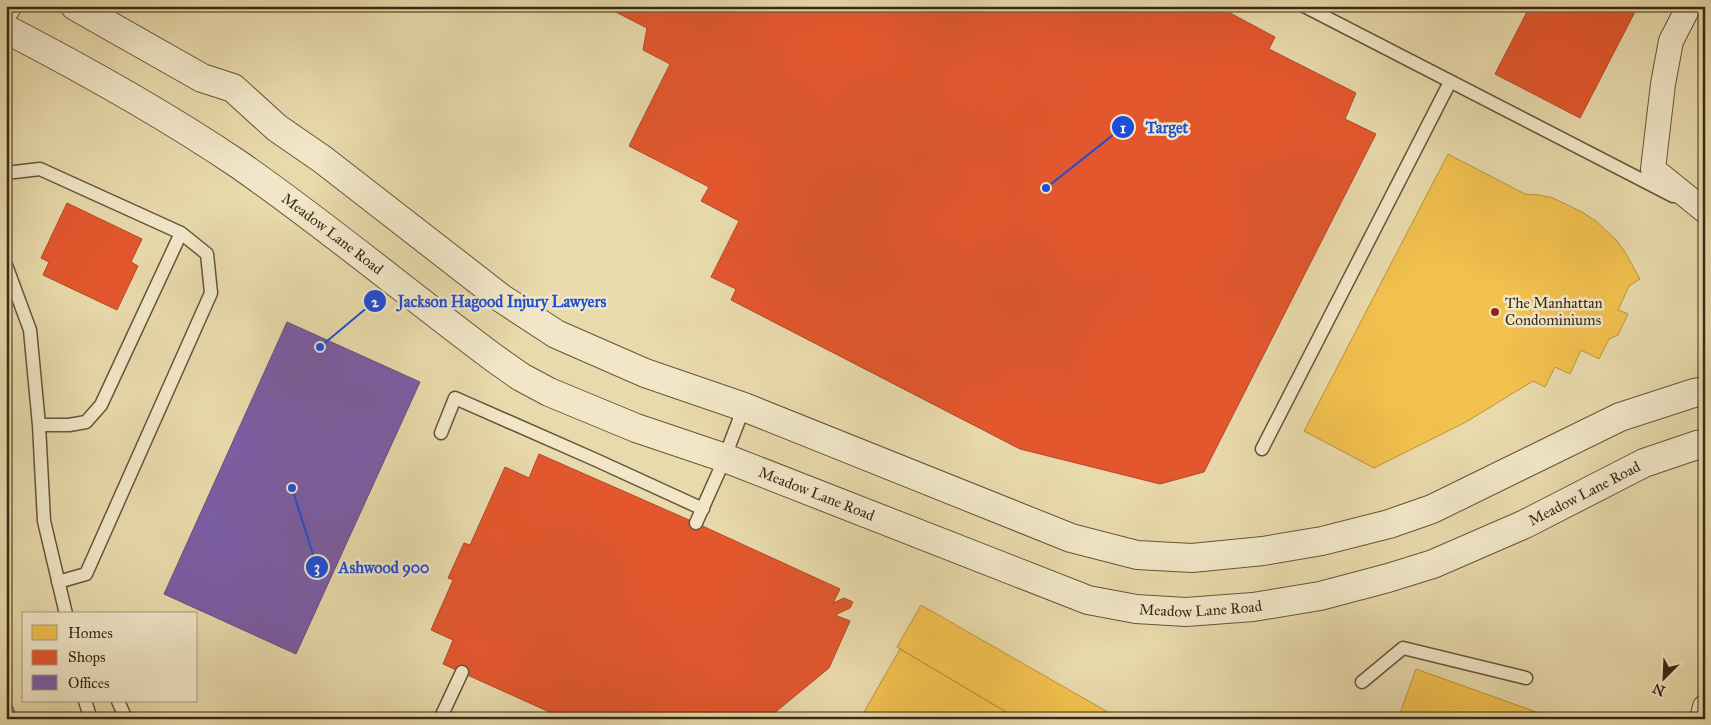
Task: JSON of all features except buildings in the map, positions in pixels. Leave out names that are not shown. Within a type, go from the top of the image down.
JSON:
[{"type":"street","points":[[75,6],[202,78],[233,88],[277,128],[330,165],[501,298],[556,334],[645,373],[744,407],[1071,538],[1137,555],[1192,558],[1263,550],[1322,541],[1389,524],[1432,509],[1620,417],[1705,391]]},
{"type":"street","points":[[1689,6],[1671,41],[1663,84],[1653,169],[1705,212]]},
{"type":"street","name":"Meadow Lane Road","points":[[6,29],[156,113],[237,164],[520,377],[549,392],[636,428],[724,458],[1088,600],[1136,609],[1186,612],[1253,607],[1320,596],[1433,564],[1525,524],[1644,462],[1696,445],[1705,444]]},
{"type":"street","points":[[1702,719],[1705,707]]},
{"type":"lane","points":[[1304,6],[1705,212]]},
{"type":"lane","points":[[1262,449],[1450,82]]},
{"type":"lane","points":[[6,173],[40,169],[181,233],[207,254],[211,293],[86,574],[58,582]]},
{"type":"lane","points":[[39,425],[69,425],[86,422],[102,406],[181,233]]},
{"type":"lane","points":[[6,265],[30,330],[39,425],[44,521],[66,612]]},
{"type":"lane","points":[[442,433],[455,398],[703,509]]},
{"type":"lane","points":[[696,523],[744,407]]},
{"type":"lane","points":[[1362,682],[1402,648],[1526,678]]},
{"type":"lane","points":[[440,719],[462,672]]},
{"type":"lane","points":[[84,702],[91,719]]},
{"type":"lane","points":[[118,702],[126,719]]},
{"type":"lane","points":[[6,709],[10,719]]},
{"type":"place","name":"Target","points":[[1046,188]]},
{"type":"place","name":"The Manhattan Condominiums","points":[[1495,312]]},
{"type":"place","name":"Jackson Hagood Injury Lawyers","points":[[320,347]]},
{"type":"place","name":"Ashwood 900","points":[[292,488]]}]
